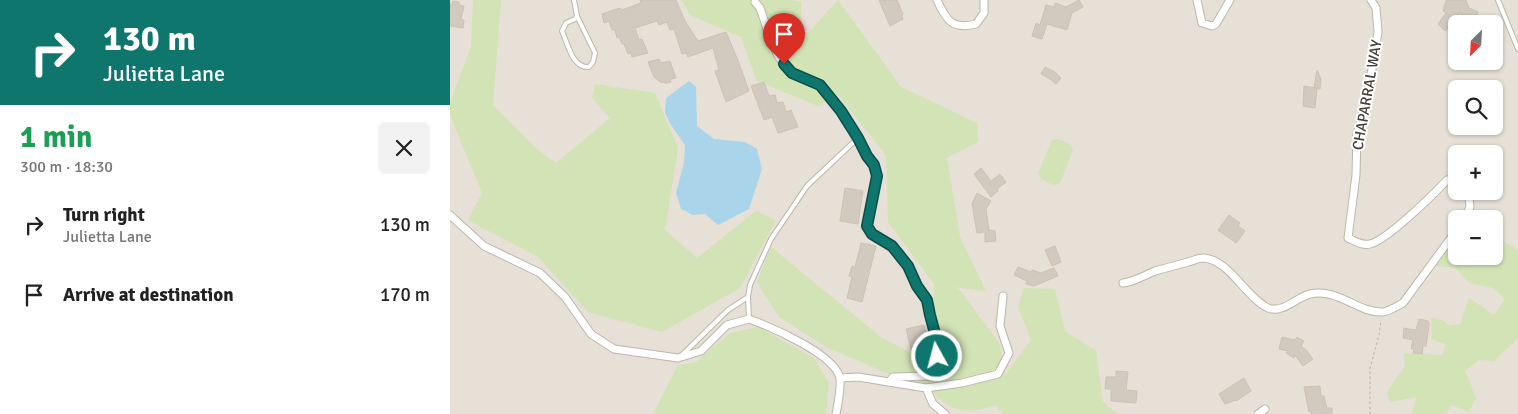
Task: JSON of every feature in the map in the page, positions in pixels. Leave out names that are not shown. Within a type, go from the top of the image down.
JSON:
[{"type":"street","points":[[937,0],[950,22],[964,27],[976,24],[984,13],[984,0]]},
{"type":"street","points":[[1197,0],[1202,22],[1212,26],[1216,24],[1230,0]]},
{"type":"street","name":"CHAPARRAL WAY","points":[[1372,0],[1376,8],[1378,32],[1372,75],[1357,134],[1356,176],[1348,238],[1361,244],[1371,244],[1382,239],[1448,180]]},
{"type":"street","points":[[755,2],[760,8],[776,55],[792,73],[820,85],[841,111],[874,165],[877,176],[867,226],[872,234],[892,246],[908,266],[917,286],[927,300],[938,345],[937,367],[929,376],[894,376],[889,382]]},
{"type":"street","points":[[450,215],[484,246],[540,272],[565,297],[591,334],[614,348],[678,358],[701,351],[726,325],[749,319],[779,330],[830,363],[840,378],[836,414]]},
{"type":"street","points":[[1123,283],[1155,271],[1203,258],[1215,262],[1229,272],[1261,304],[1271,309],[1279,309],[1308,294],[1320,292],[1333,294],[1367,309],[1383,312],[1403,303],[1448,242]]},
{"type":"street","points":[[840,378],[858,377],[926,388],[962,383],[998,374],[1009,354],[1000,326],[1003,296]]},
{"type":"street","points":[[926,388],[933,404],[945,414]]},
{"type":"street","points":[[1258,414],[1265,409]]},
{"type":"lane","points":[[574,0],[577,16],[595,53],[593,62],[589,67],[583,68],[576,64],[562,31],[566,23],[577,16]]},
{"type":"lane","points":[[1498,0],[1518,49]]},
{"type":"lane","points":[[749,319],[748,297],[750,285],[772,239],[806,186],[858,138]]},
{"type":"lane","points":[[678,358],[728,310],[748,297]]},
{"type":"path","points":[[1370,414],[1370,368],[1383,312]]},
{"type":"shaded area","points":[[450,0],[1518,0],[1518,414],[450,414]]},
{"type":"green space","points":[[473,0],[501,0],[493,105],[538,150],[556,163],[610,118],[592,98],[595,84],[655,93],[678,148],[665,230],[697,258],[756,211],[776,220],[740,288],[662,332],[588,312],[538,257],[468,220],[482,193],[450,115],[450,103],[471,46]]},
{"type":"green space","points":[[682,0],[791,0],[801,2],[801,41],[838,0],[901,87],[977,123],[978,142],[947,158],[960,237],[986,291],[951,287],[959,289],[1000,344],[1005,375],[1031,340],[1018,307],[1024,288],[1055,289],[1065,331],[1096,351],[1103,402],[1118,414],[1004,414],[996,406],[977,410],[955,408],[941,400],[934,393],[828,348],[779,317],[757,282],[771,247],[882,338],[939,367],[934,315],[934,284],[888,222],[886,155],[838,95],[818,106],[757,81],[741,37],[690,15]]},
{"type":"green space","points":[[1057,139],[1070,144],[1073,150],[1060,183],[1053,185],[1041,179],[1038,173],[1052,140]]},
{"type":"green space","points":[[1503,241],[1518,250],[1518,338],[1494,361],[1479,360],[1465,371],[1476,398],[1469,412],[1452,405],[1445,414],[1411,414],[1417,397],[1390,402],[1387,392],[1405,366],[1404,353],[1442,355],[1446,344],[1432,340],[1431,317],[1444,321],[1449,326],[1460,324],[1469,298],[1494,315],[1505,299],[1493,288],[1469,283],[1455,267],[1433,266],[1448,246],[1448,265],[1503,265]]},
{"type":"green space","points":[[758,327],[814,358],[829,383],[826,414],[653,414],[678,365],[696,362],[730,333]]},
{"type":"water","points":[[689,81],[696,87],[697,126],[714,139],[745,142],[757,149],[762,169],[749,209],[718,225],[705,214],[693,215],[681,209],[676,193],[684,163],[685,145],[665,113],[666,98]]},
{"type":"building","points":[[640,0],[676,0],[685,21],[698,41],[726,32],[749,91],[726,102],[715,71],[719,70],[713,48],[688,57],[686,53],[682,54],[674,29],[670,30],[667,22],[659,25],[657,21],[635,28],[639,40],[642,39],[648,53],[632,57],[631,53],[628,54],[624,44],[622,44],[619,37],[617,38],[615,30],[612,30],[609,21],[604,23],[602,14],[620,8],[622,10],[641,3]]},
{"type":"building","points":[[879,0],[897,0],[903,14],[903,19],[890,26]]},
{"type":"building","points":[[1079,0],[1083,7],[1072,13],[1067,30],[1047,24],[1042,39],[1032,36],[1036,23],[1040,25],[1046,5],[1054,7],[1055,3],[1066,7]]},
{"type":"building","points":[[1446,0],[1466,0],[1469,8],[1478,12],[1476,15],[1462,15],[1459,13],[1458,15],[1448,15],[1448,28],[1445,31],[1438,24],[1446,13],[1443,11]]},
{"type":"building","points":[[453,1],[459,2],[459,5],[464,6],[461,19],[464,20],[463,28],[450,26],[450,4]]},
{"type":"building","points":[[659,59],[661,63],[670,61],[676,78],[670,79],[671,82],[660,82],[654,77],[648,62]]},
{"type":"building","points":[[1045,67],[1055,72],[1061,78],[1056,84],[1041,74]]},
{"type":"building","points":[[1317,70],[1321,79],[1320,89],[1314,88]]},
{"type":"building","points":[[764,82],[769,96],[775,95],[777,103],[783,102],[786,112],[791,110],[798,127],[778,133],[772,117],[764,120],[751,86]]},
{"type":"building","points":[[1304,86],[1317,88],[1315,108],[1303,106]]},
{"type":"building","points":[[981,168],[991,181],[1000,174],[1006,182],[991,197],[974,174]]},
{"type":"building","points":[[845,188],[863,191],[858,224],[840,221]]},
{"type":"building","points":[[977,193],[991,201],[986,209],[989,230],[995,231],[996,241],[985,242],[985,232],[977,233],[972,204]]},
{"type":"building","points":[[1229,215],[1240,223],[1238,226],[1245,231],[1236,243],[1218,230]]},
{"type":"building","points":[[861,243],[876,246],[862,302],[847,298],[852,277],[849,276],[852,266],[855,267]]},
{"type":"building","points":[[1055,246],[1061,262],[1052,266],[1045,250]]},
{"type":"building","points":[[1018,267],[1031,272],[1032,270],[1041,273],[1054,268],[1058,276],[1034,286],[1026,284],[1027,281],[1014,275]]},
{"type":"building","points":[[1419,319],[1428,321],[1429,325],[1426,346],[1423,346],[1422,354],[1413,353],[1414,349],[1411,349],[1413,340],[1403,338],[1404,328],[1416,330]]},
{"type":"building","points":[[924,325],[927,339],[931,339],[932,350],[912,353],[906,329]]},
{"type":"building","points":[[1282,337],[1295,340],[1297,337],[1304,341],[1301,346],[1313,359],[1303,366],[1295,355],[1294,358],[1286,353],[1288,351],[1279,349]]},
{"type":"building","points":[[1116,371],[1128,372],[1126,390],[1137,391],[1136,403],[1111,401],[1111,389],[1105,389],[1106,377],[1116,377]]},
{"type":"building","points":[[1244,378],[1251,391],[1236,401],[1225,404],[1219,394]]},
{"type":"building","points":[[1320,386],[1321,396],[1324,396],[1327,408],[1332,408],[1332,414],[1311,414],[1311,411],[1309,412],[1304,387]]},
{"type":"route","points":[[784,64],[792,73],[820,85],[841,111],[874,165],[877,176],[867,226],[872,234],[892,246],[908,266],[917,286],[927,300],[938,345],[937,356]]}]
